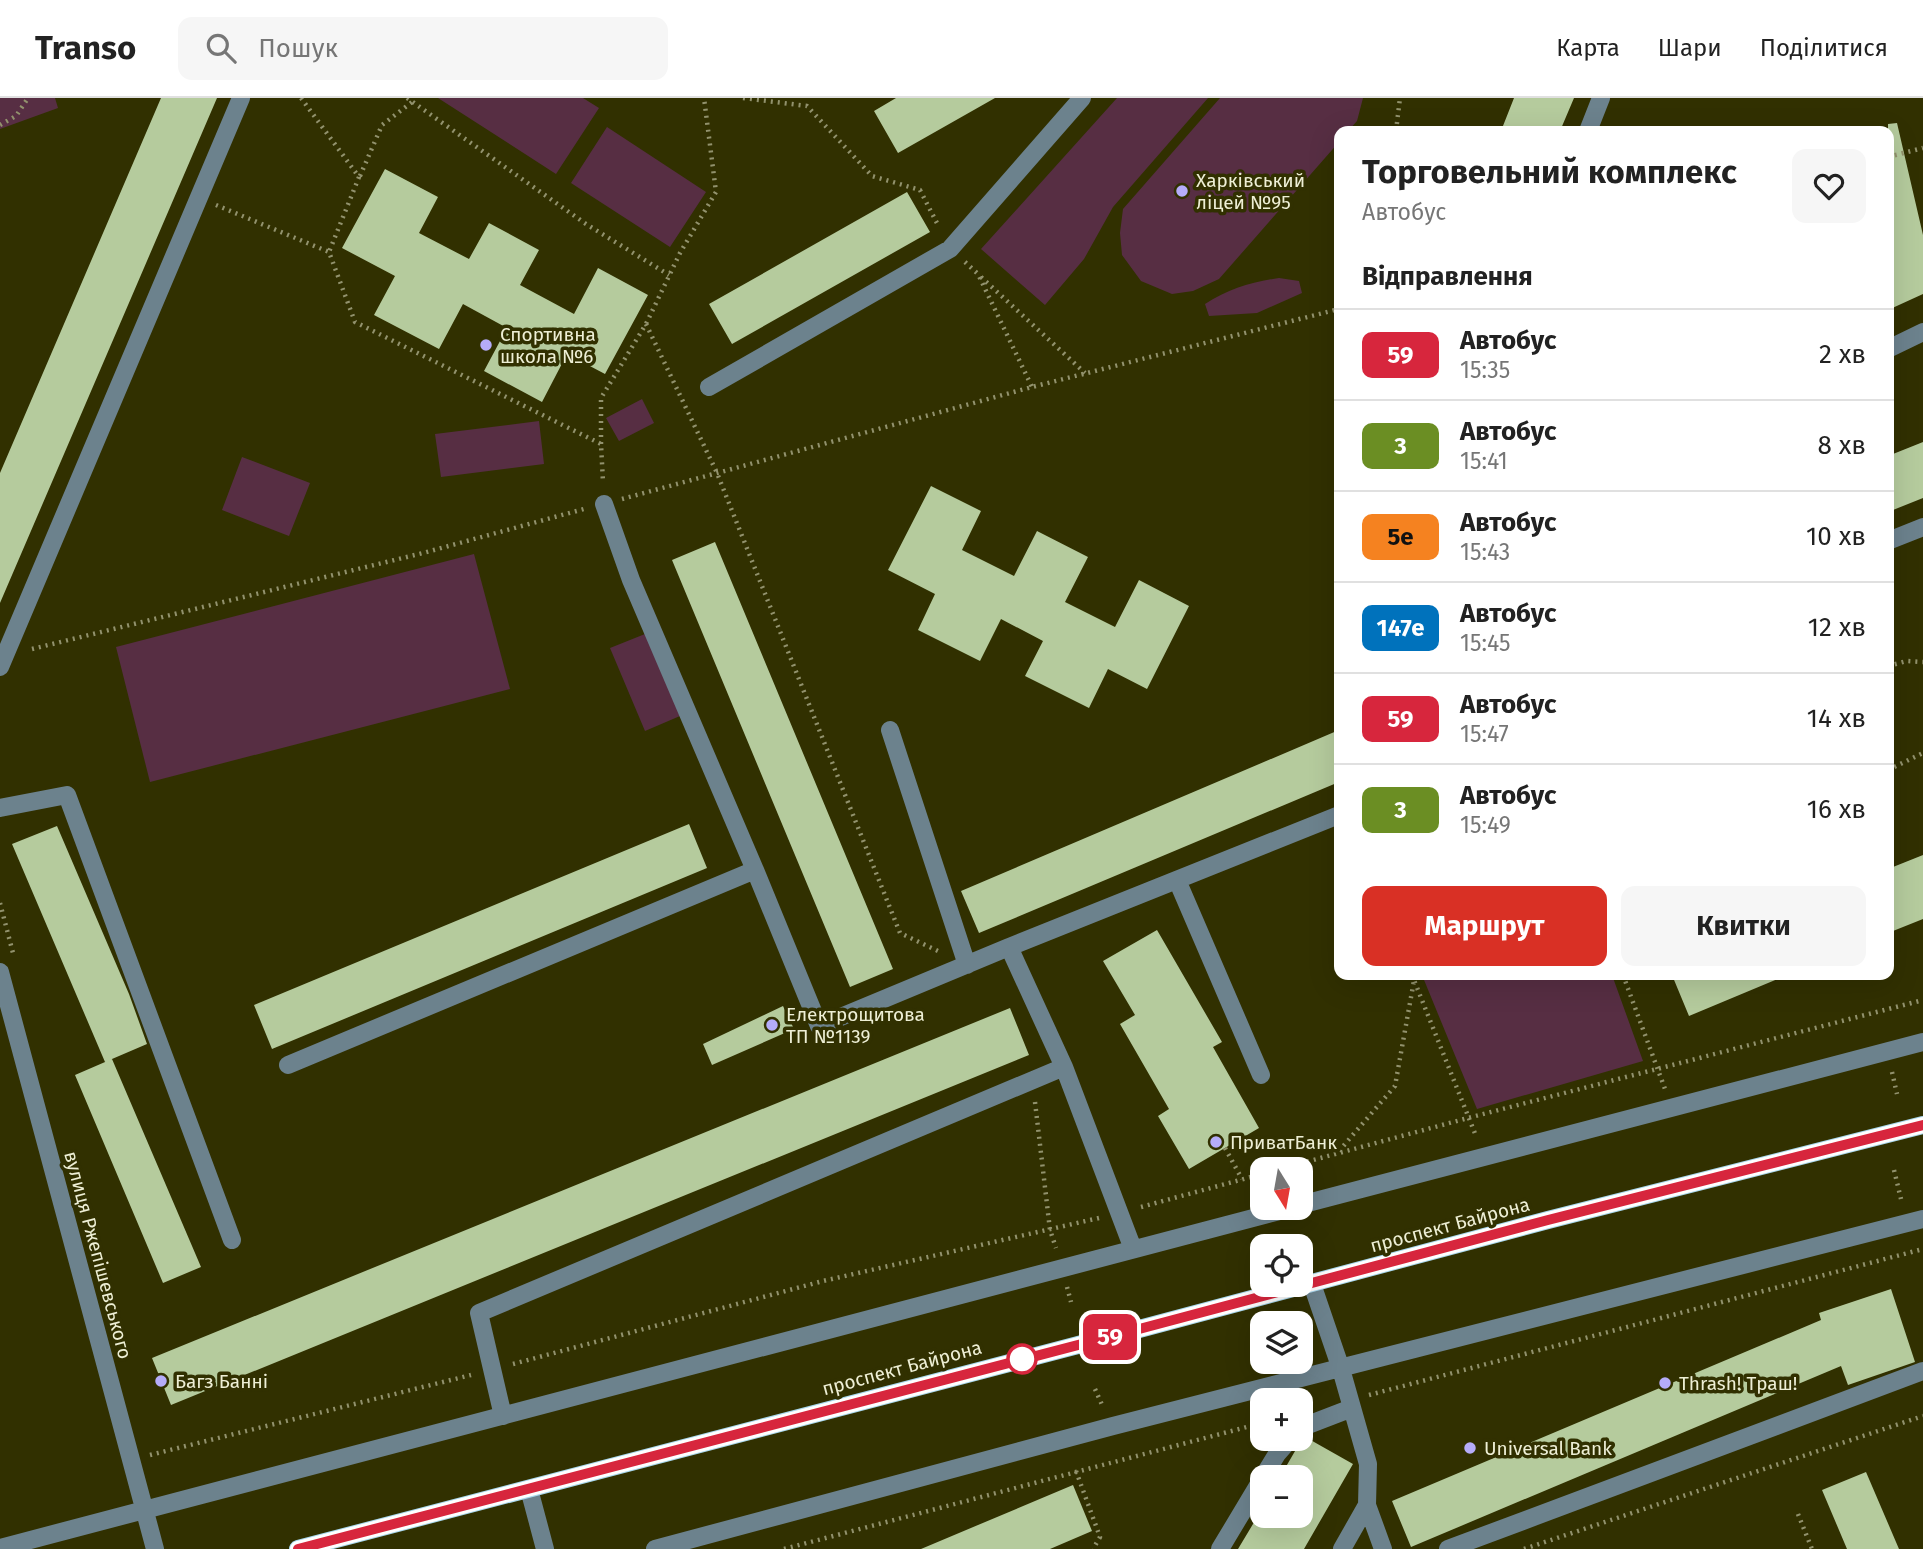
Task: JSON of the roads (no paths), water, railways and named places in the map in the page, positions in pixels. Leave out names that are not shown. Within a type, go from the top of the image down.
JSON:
[{"type":"main road","name":"проспект Байрона","points":[[1313,1284],[1548,1220],[1923,1125]]},
{"type":"main road","name":"проспект Байрона","points":[[298,1549],[1262,1297]]},
{"type":"street","points":[[3,661],[241,98]]},
{"type":"street","points":[[709,387],[950,248],[1082,98]]},
{"type":"street","points":[[1590,126],[1601,98]]},
{"type":"street","points":[[1894,346],[1923,332]]},
{"type":"street","points":[[604,504],[631,580],[819,1026],[1334,817]]},
{"type":"street","points":[[1894,539],[1923,527]]},
{"type":"street","points":[[890,730],[967,965]]},
{"type":"street","points":[[0,808],[67,795],[232,1240]]},
{"type":"street","points":[[288,1065],[755,870]]},
{"type":"street","points":[[1177,880],[1261,1075]]},
{"type":"street","points":[[1009,947],[1065,1067],[1133,1249]]},
{"type":"street","name":"вулиця Ржепішевського","points":[[0,972],[155,1549]]},
{"type":"street","points":[[1313,1202],[1923,1042]]},
{"type":"street","points":[[503,1416],[479,1313],[1065,1067]]},
{"type":"street","points":[[0,1548],[1250,1219]]},
{"type":"street","points":[[655,1549],[1100,1430],[1923,1219]]},
{"type":"street","points":[[1313,1287],[1351,1404],[1367,1464],[1367,1505],[1383,1549]]},
{"type":"street","points":[[1448,1549],[1923,1371]]},
{"type":"street","points":[[1313,1422],[1351,1404]]},
{"type":"street","points":[[528,1489],[545,1549]]},
{"type":"street","points":[[1220,1549],[1250,1498]]},
{"type":"street","points":[[1342,1549],[1367,1505]]},
{"type":"place","name":"Харківський ліцей №95","points":[[1182,191]]},
{"type":"place","name":"Спортивна школа №6","points":[[486,345]]},
{"type":"place","name":"Електрощитова ТП №1139","points":[[772,1025]]},
{"type":"place","name":"ПриватБанк","points":[[1216,1142]]},
{"type":"place","name":"Багз Банні","points":[[161,1381]]},
{"type":"place","name":"Thrash! Траш!","points":[[1665,1383]]},
{"type":"place","name":"Universal Bank","points":[[1470,1448]]}]
